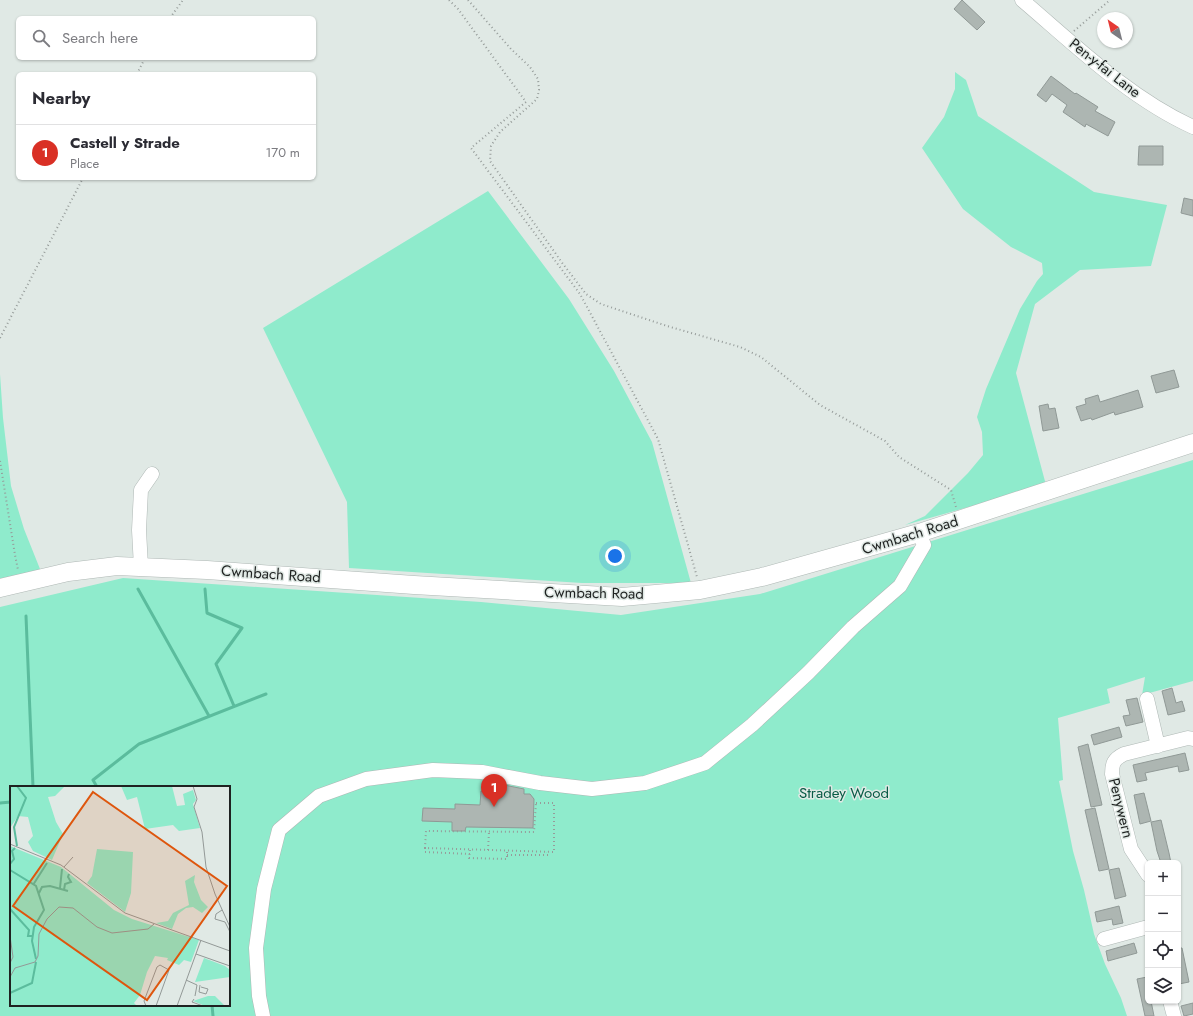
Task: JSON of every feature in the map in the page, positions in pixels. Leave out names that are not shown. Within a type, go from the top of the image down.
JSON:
[{"type":"main road","name":"Cwmbach Road","points":[[0,588],[68,572],[117,566],[207,570],[414,585],[622,597],[700,590],[762,577],[919,533],[1193,443]]},
{"type":"street","name":"Pen-y-fai Lane","points":[[1022,0],[1103,70],[1153,104],[1193,127]]},
{"type":"street","points":[[141,567],[139,530],[141,490],[152,474]]},
{"type":"street","points":[[263,1016],[259,996],[256,948],[264,888],[279,830],[319,796],[366,779],[433,770],[482,772],[540,783],[592,789],[645,783],[705,763],[752,725],[808,673],[853,627],[900,586],[924,545],[919,533]]},
{"type":"street","points":[[1147,699],[1158,746]]},
{"type":"street","name":"Penywern","points":[[1145,869],[1131,848],[1112,774],[1112,764],[1116,758],[1124,754],[1188,738],[1193,739]]},
{"type":"street","points":[[1104,939],[1145,928]]},
{"type":"street","points":[[1171,1004],[1174,1016]]},
{"type":"path","points":[[171,16],[183,0]]},
{"type":"path","points":[[449,0],[458,9],[526,102],[470,148],[580,294],[658,439],[700,590]]},
{"type":"path","points":[[468,0],[511,49],[530,67],[538,79],[539,90],[537,99],[500,132],[491,146],[490,161],[586,294],[601,304],[667,326],[740,346],[761,357],[820,405],[885,441],[899,457],[951,490],[960,520]]},
{"type":"path","points":[[1061,33],[1072,32],[1110,0]]},
{"type":"path","points":[[138,72],[144,60]]},
{"type":"path","points":[[0,338],[82,180]]},
{"type":"path","points":[[0,461],[21,583]]},
{"type":"path","points":[[425,848],[554,852],[554,804],[536,803],[534,832],[426,831],[424,852],[470,854]]},
{"type":"path","points":[[488,850],[489,832]]},
{"type":"path","points":[[470,850],[469,858],[507,859],[507,850]]},
{"type":"path","points":[[507,854],[548,855],[548,852]]},
{"type":"green space","points":[[955,72],[966,80],[978,116],[1094,192],[1167,205],[1151,266],[1080,270],[1035,304],[1016,373],[1046,485],[905,525],[925,516],[968,473],[983,455],[982,432],[977,417],[986,389],[1020,309],[1043,274],[1042,263],[1011,247],[963,209],[922,148],[944,117],[955,89]]},
{"type":"green space","points":[[488,191],[569,299],[614,371],[652,442],[691,583],[582,583],[349,568],[347,502],[263,328]]},
{"type":"green space","points":[[0,374],[3,418],[11,486],[24,529],[42,574],[0,583]]},
{"type":"green space","name":"Stradey Wood","points":[[1193,460],[1193,681],[1142,695],[1145,677],[1107,689],[1110,703],[1058,718],[1063,780],[1059,781],[1073,851],[1094,934],[1127,1016],[0,1016],[0,607],[123,578],[481,602],[621,615],[760,594]]},
{"type":"building","points":[[962,0],[985,22],[977,30],[954,9]]},
{"type":"building","points":[[1051,76],[1075,94],[1076,93],[1098,107],[1095,111],[1115,122],[1108,136],[1086,124],[1085,127],[1063,112],[1067,105],[1052,94],[1046,102],[1037,95]]},
{"type":"building","points":[[1139,146],[1163,146],[1163,165],[1138,165]]},
{"type":"building","points":[[1184,198],[1193,200],[1193,216],[1181,213]]},
{"type":"building","points":[[1174,370],[1179,387],[1156,393],[1151,376]]},
{"type":"building","points":[[1138,390],[1143,407],[1115,415],[1114,412],[1092,420],[1091,418],[1081,421],[1076,407],[1086,404],[1085,399],[1098,395],[1100,402]]},
{"type":"building","points":[[1048,404],[1049,409],[1055,408],[1059,428],[1043,431],[1039,406]]},
{"type":"building","points":[[1172,688],[1176,703],[1182,701],[1185,711],[1168,715],[1162,691]]},
{"type":"building","points":[[1137,698],[1143,722],[1126,726],[1123,716],[1130,715],[1126,700]]},
{"type":"building","points":[[1119,727],[1122,737],[1094,745],[1091,735]]},
{"type":"building","points":[[1088,744],[1102,805],[1091,807],[1078,747]]},
{"type":"building","points":[[1185,753],[1189,770],[1179,772],[1178,766],[1145,773],[1147,780],[1137,782],[1133,765]]},
{"type":"building","points":[[499,784],[524,789],[524,794],[530,794],[534,799],[533,828],[466,827],[465,831],[452,831],[452,822],[422,821],[423,808],[455,809],[455,804],[480,805],[481,791],[499,792]]},
{"type":"building","points":[[1144,793],[1151,821],[1140,824],[1134,795]]},
{"type":"building","points":[[1095,808],[1109,869],[1099,871],[1085,810]]},
{"type":"building","points":[[1161,820],[1170,860],[1160,860],[1151,822]]},
{"type":"building","points":[[1119,868],[1126,896],[1115,899],[1109,870]]},
{"type":"building","points":[[1119,906],[1123,923],[1113,925],[1112,919],[1097,922],[1095,912]]},
{"type":"building","points":[[1134,943],[1137,953],[1108,961],[1106,951]]},
{"type":"building","points":[[1181,948],[1182,948],[1189,982],[1181,984]]},
{"type":"building","points":[[1145,977],[1145,1004],[1152,1004],[1154,1016],[1145,1016],[1137,979]]},
{"type":"building","points":[[1193,1003],[1193,1014],[1184,1016],[1181,1006]]},
{"type":"waterway","points":[[138,589],[209,716]]},
{"type":"waterway","points":[[205,589],[207,613],[242,628],[216,664],[234,706]]},
{"type":"waterway","points":[[26,616],[33,786]]},
{"type":"waterway","points":[[96,786],[93,780],[139,744],[266,694]]},
{"type":"waterway","points":[[0,803],[10,802]]},
{"type":"waterway","points":[[212,1006],[213,1016]]},
{"type":"place","name":"Castell y Strade","points":[[494,807]]}]
